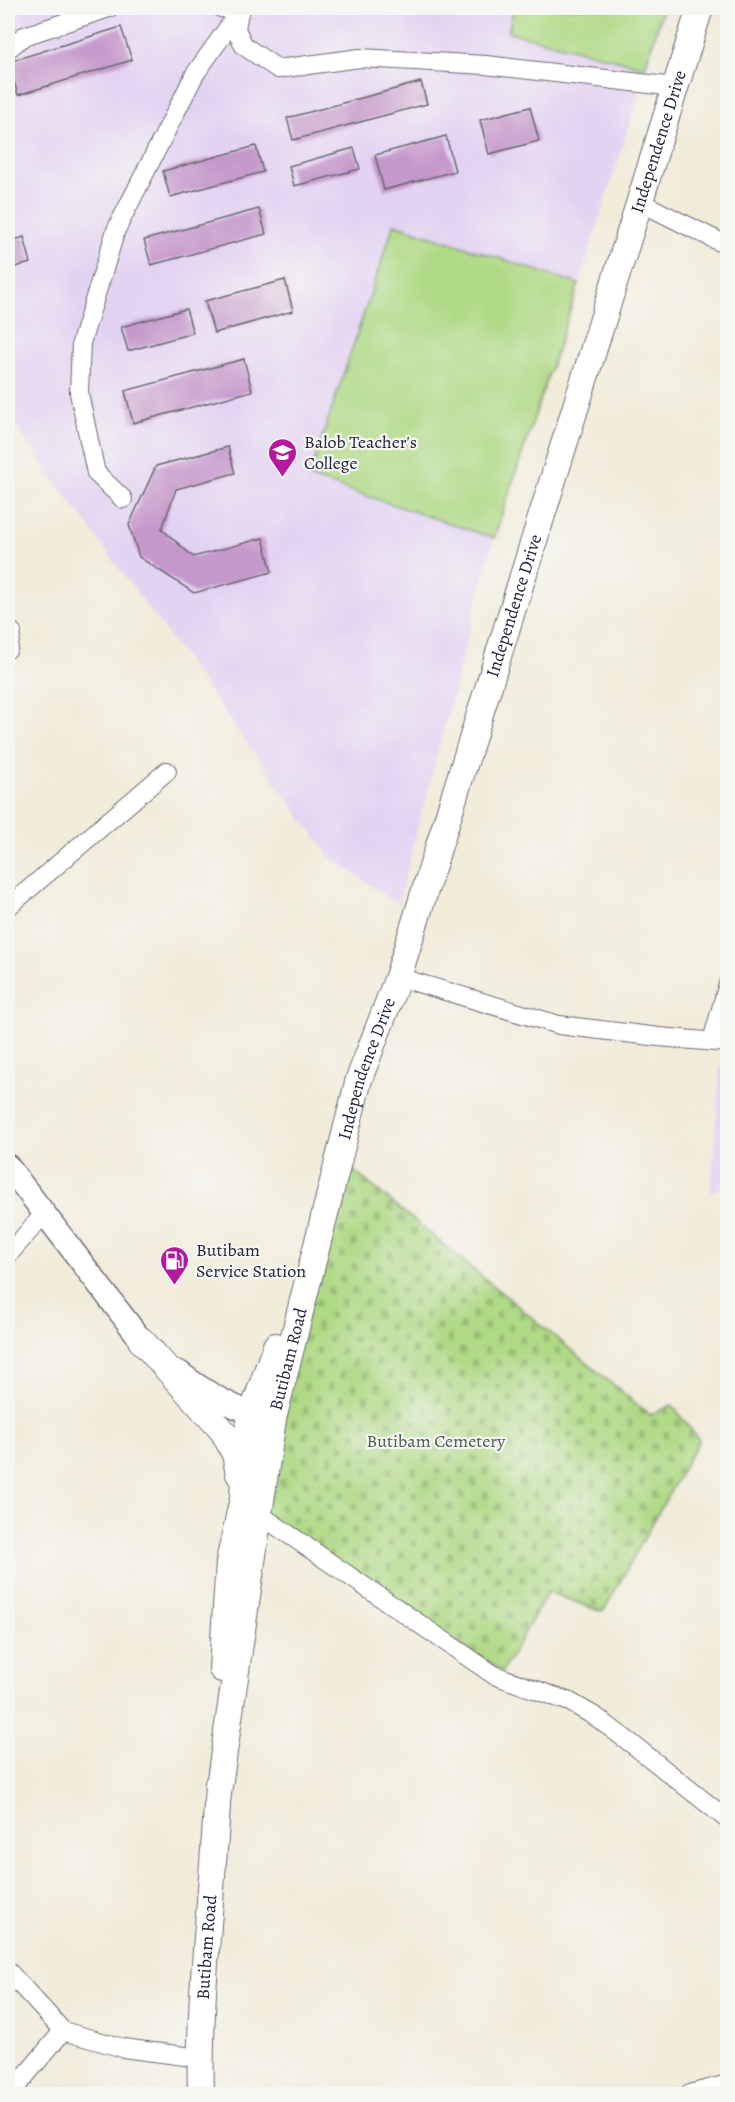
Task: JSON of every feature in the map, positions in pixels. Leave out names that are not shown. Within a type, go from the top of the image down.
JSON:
[{"type":"main road","name":"Independence Drive","points":[[328,1202],[360,1079],[398,976],[700,8]]},
{"type":"main road","name":"Butibam Road","points":[[201,2094],[200,2058],[217,1800],[224,1615],[229,1562],[251,1506],[257,1444],[263,1417],[328,1202]]},
{"type":"main road","points":[[141,1340],[223,1431],[235,1454],[251,1506]]},
{"type":"street","points":[[8,49],[24,36],[109,8]]},
{"type":"street","points":[[221,8],[240,9]]},
{"type":"street","points":[[240,9],[236,29],[244,46],[278,69],[360,58],[486,65],[675,87]]},
{"type":"street","points":[[123,499],[96,473],[79,393],[81,343],[116,230],[195,74],[240,9]]},
{"type":"street","points":[[640,202],[728,246]]},
{"type":"street","points":[[8,907],[167,771]]},
{"type":"street","points":[[398,976],[559,1025],[720,1042],[728,984]]},
{"type":"street","name":"Butibam Road","points":[[8,1166],[141,1340],[257,1444]]},
{"type":"street","points":[[8,1254],[44,1214]]},
{"type":"street","name":"Butibam Road","points":[[141,1340],[196,1385],[227,1404],[263,1417]]},
{"type":"street","points":[[251,1506],[495,1675],[570,1702],[596,1717],[728,1820]]},
{"type":"street","points":[[702,1799],[728,1802]]},
{"type":"street","points":[[8,1971],[63,2031],[123,2048],[200,2058]]},
{"type":"street","points":[[10,2094],[63,2031]]},
{"type":"street","points":[[690,2094],[728,2084]]},
{"type":"shaded area","name":"Balob Teacher's College","points":[[8,8],[666,8],[579,284],[494,537],[398,904],[331,858],[8,416]]},
{"type":"shaded area","points":[[727,1046],[727,1185],[711,1192],[720,1072]]},
{"type":"green space","points":[[514,8],[663,8],[645,67],[508,32]]},
{"type":"green space","points":[[394,224],[579,284],[494,538],[309,477]]},
{"type":"green space","name":"Butibam Cemetery","points":[[337,1157],[650,1415],[672,1405],[699,1440],[603,1612],[548,1592],[502,1672],[259,1514]]},
{"type":"building","points":[[121,27],[132,60],[18,95],[8,62]]},
{"type":"building","points":[[421,82],[427,104],[293,140],[287,118]]},
{"type":"building","points":[[530,107],[539,141],[489,154],[480,120]]},
{"type":"building","points":[[446,136],[455,171],[384,190],[375,155]]},
{"type":"building","points":[[256,146],[263,172],[170,197],[163,171]]},
{"type":"building","points":[[354,148],[360,169],[294,186],[289,166]]},
{"type":"building","points":[[259,209],[266,234],[151,265],[144,240]]},
{"type":"building","points":[[24,237],[31,263],[8,269],[8,242]]},
{"type":"building","points":[[285,280],[293,311],[214,333],[205,301]]},
{"type":"building","points":[[186,309],[193,333],[128,351],[121,327]]},
{"type":"building","points":[[244,359],[252,391],[133,423],[125,391]]},
{"type":"building","points":[[228,447],[235,473],[176,489],[162,529],[193,557],[263,538],[272,572],[194,593],[139,557],[129,525],[156,466]]},
{"type":"place","name":"Balob Teacher's College","points":[[283,478]]},
{"type":"place","name":"Butibam Service Station","points":[[175,1286]]}]
